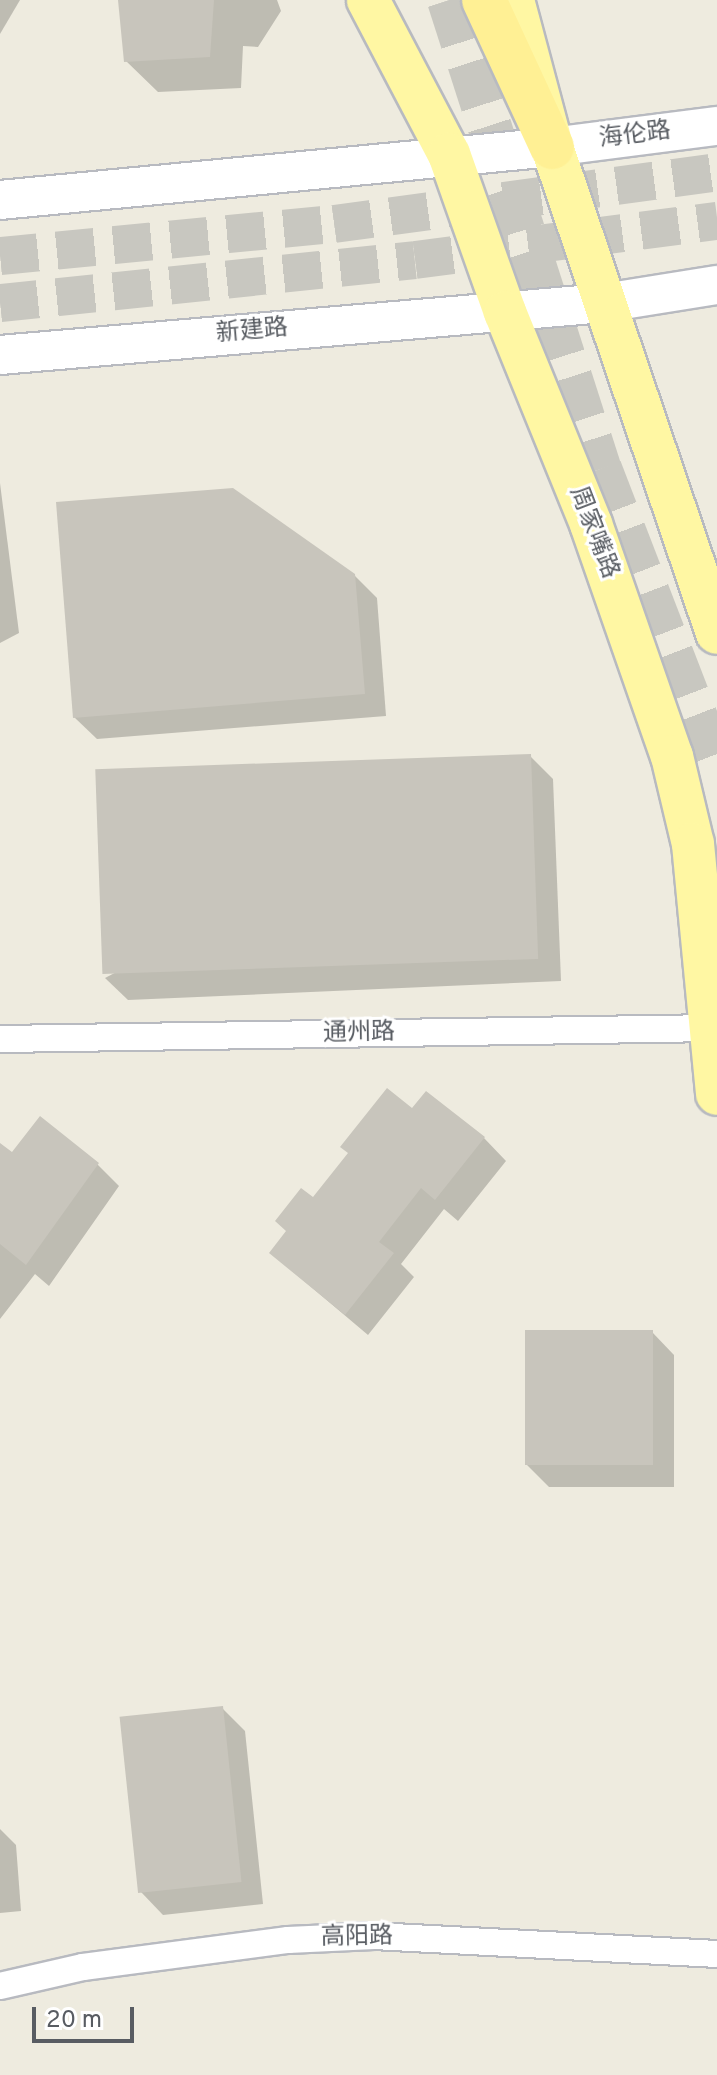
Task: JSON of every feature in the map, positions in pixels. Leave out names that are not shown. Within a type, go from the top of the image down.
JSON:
[{"type":"highway","points":[[484,0],[552,147]]},
{"type":"main road","name":"周家嘴路","points":[[368,0],[449,154],[505,312],[591,524],[672,756],[693,844],[714,1028],[717,1094]]},
{"type":"main road","points":[[513,0],[552,147],[717,633]]},
{"type":"main road","name":"海伦路","points":[[449,154],[552,147],[717,126]]},
{"type":"main road","points":[[0,200],[449,154]]},
{"type":"main road","points":[[604,303],[717,285]]},
{"type":"main road","name":"新建路","points":[[0,355],[604,303]]},
{"type":"street","name":"通州路","points":[[0,1039],[714,1028]]},
{"type":"street","name":"高阳路","points":[[0,1986],[99,1965],[288,1940],[374,1936],[717,1954]]},
{"type":"building","points":[[118,0],[214,0],[210,57],[124,62]]},
{"type":"building","points":[[233,488],[355,574],[365,694],[73,718],[56,502]]},
{"type":"building","points":[[531,754],[538,959],[102,974],[95,769]]},
{"type":"building","points":[[387,1088],[412,1108],[426,1091],[485,1137],[435,1200],[421,1188],[379,1242],[394,1253],[345,1315],[269,1253],[286,1231],[275,1221],[301,1188],[313,1197],[348,1153],[340,1147]]},
{"type":"building","points":[[40,1116],[99,1163],[26,1265],[0,1244],[0,1143],[12,1152]]},
{"type":"building","points":[[525,1330],[653,1330],[653,1465],[525,1465]]},
{"type":"building","points":[[223,1706],[242,1882],[138,1893],[120,1717]]},
{"type":"tunnel","points":[[449,0],[600,469],[717,772]]},
{"type":"tunnel","points":[[0,256],[334,224],[717,172]]},
{"type":"tunnel","points":[[0,303],[415,260],[717,221]]}]
